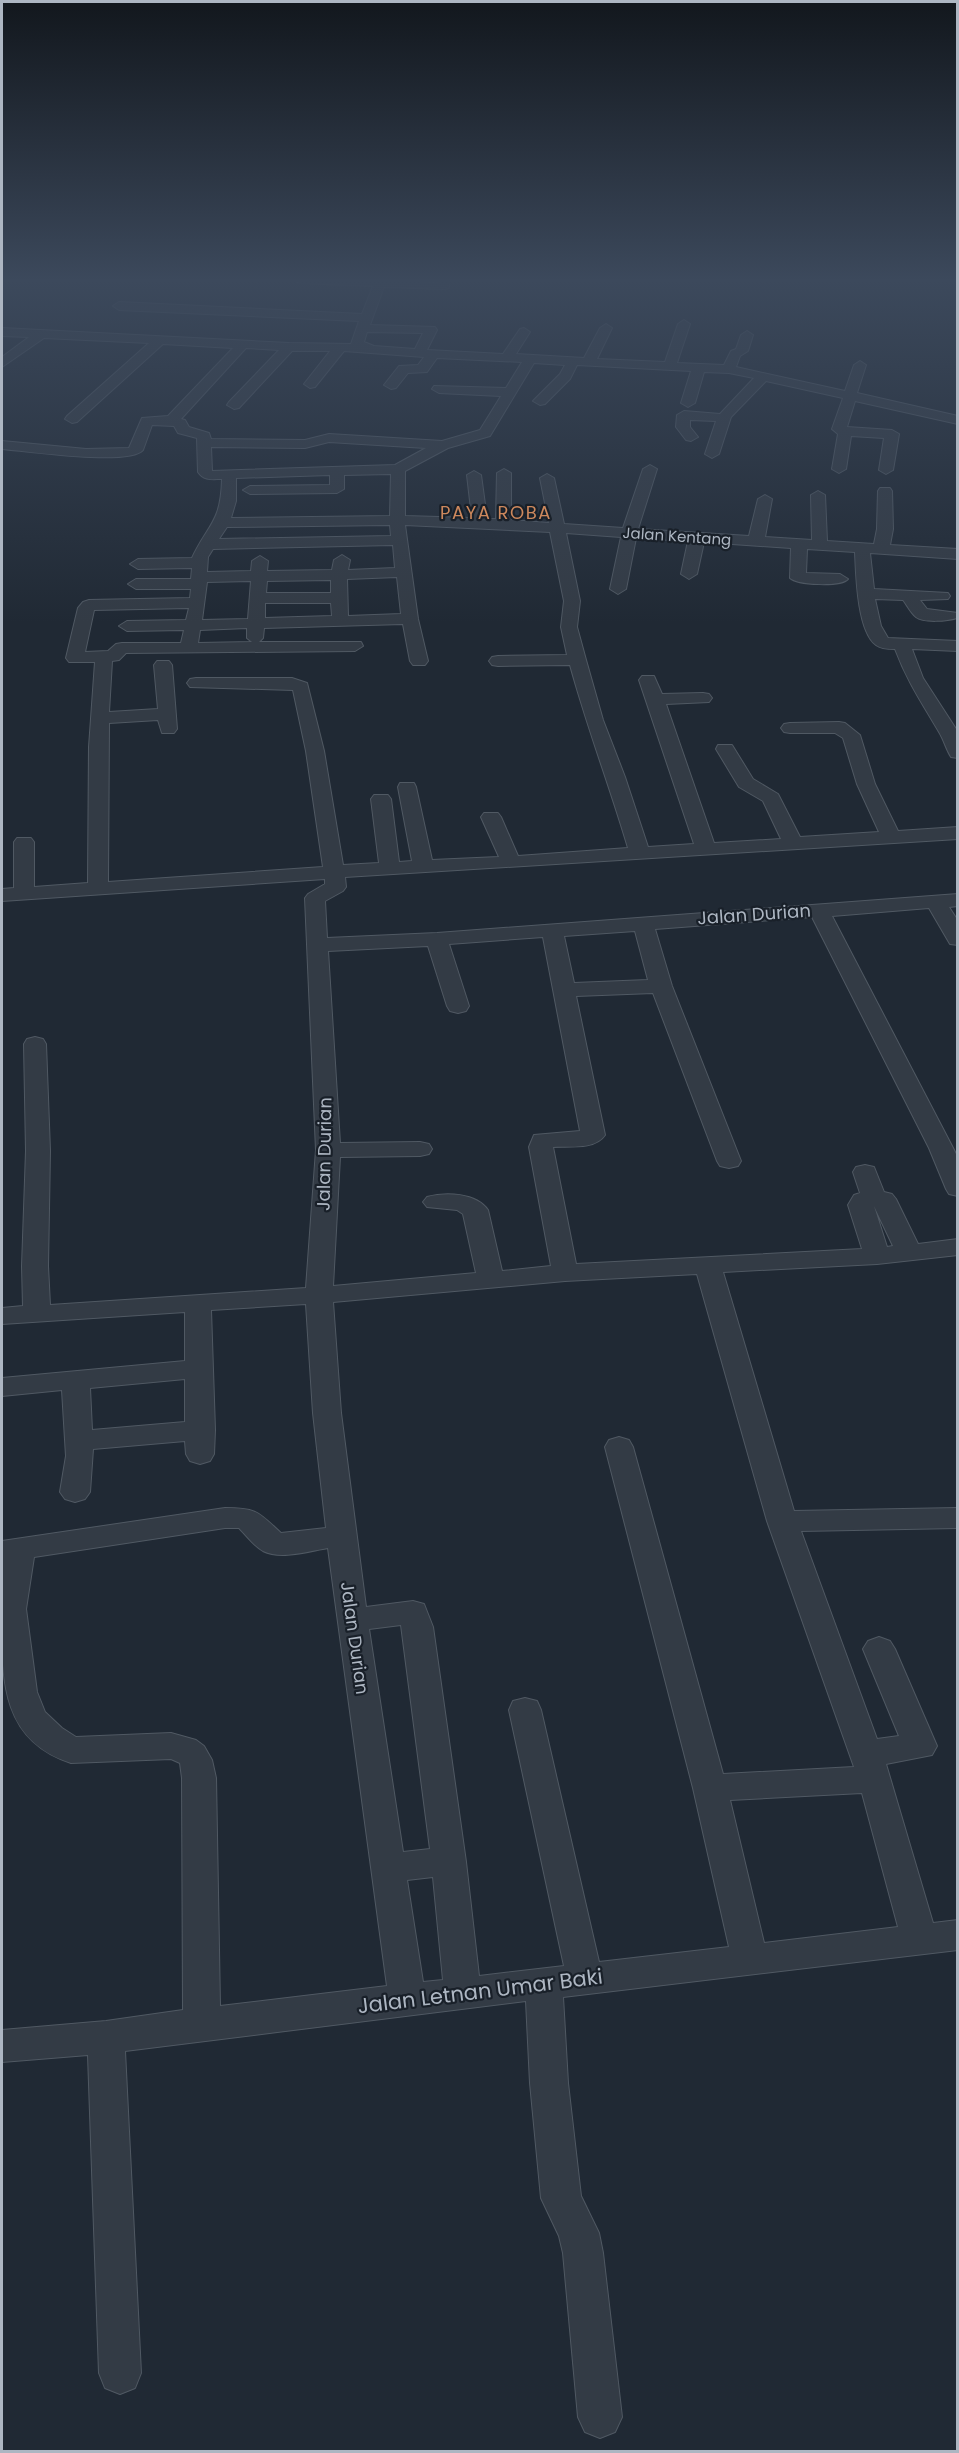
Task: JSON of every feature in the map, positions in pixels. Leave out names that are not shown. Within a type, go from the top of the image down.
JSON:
[{"type":"street","points":[[72,419],[99,394]]},
{"type":"street","points":[[172,420],[196,394]]},
{"type":"street","points":[[234,405],[244,394]]},
{"type":"street","points":[[2,445],[86,453],[132,452],[136,450],[147,421],[172,420],[180,423],[183,430],[204,436],[205,472],[208,475],[398,469],[443,445],[485,433],[507,394]]},
{"type":"street","points":[[540,401],[547,394]]},
{"type":"street","points":[[688,403],[691,394]]},
{"type":"street","points":[[712,454],[725,418],[747,394]]},
{"type":"street","points":[[846,394],[957,420]]},
{"type":"street","points":[[853,396],[844,408],[846,413],[838,428],[845,432],[892,434],[886,471]]},
{"type":"street","points":[[691,437],[683,427],[684,415],[725,418]]},
{"type":"street","points":[[839,469],[845,432]]},
{"type":"street","points":[[205,442],[252,442],[311,451],[329,438],[443,445]]},
{"type":"street","points":[[252,442],[258,473]]},
{"type":"street","points":[[355,454],[383,442]]},
{"type":"street","points":[[310,471],[311,451]]},
{"type":"street","points":[[398,469],[397,520],[410,620],[419,661]]},
{"type":"street","points":[[618,589],[629,533],[650,469]]},
{"type":"street","points":[[198,603],[89,605],[86,608],[75,658],[104,658],[116,655],[122,648],[255,648],[355,653],[340,598],[342,541],[337,471]]},
{"type":"street","points":[[503,525],[504,473]]},
{"type":"street","points":[[188,648],[198,603],[200,557],[222,523],[229,501],[229,474]]},
{"type":"street","points":[[474,475],[480,523]]},
{"type":"street","points":[[547,478],[572,600],[569,627],[577,660],[594,720],[616,777],[640,855]]},
{"type":"street","points":[[230,490],[287,490],[338,508]]},
{"type":"street","points":[[284,522],[287,490]]},
{"type":"street","points":[[882,550],[885,529],[885,491]]},
{"type":"street","points":[[818,495],[820,545]]},
{"type":"street","points":[[756,541],[765,499]]},
{"type":"street","points":[[222,523],[284,522],[338,508]]},
{"type":"street","name":"Jalan Kentang","points":[[338,508],[397,520],[480,523],[957,554]]},
{"type":"street","points":[[689,574],[697,537]]},
{"type":"street","points":[[210,544],[400,540]]},
{"type":"street","points":[[255,648],[262,543]]},
{"type":"street","points":[[798,544],[798,578],[840,586],[841,547]]},
{"type":"street","points":[[862,548],[871,620],[877,637],[883,643],[957,646]]},
{"type":"street","points":[[868,594],[908,595],[945,587],[935,553]]},
{"type":"street","points":[[138,564],[199,574]]},
{"type":"street","points":[[136,584],[199,574],[260,570],[340,568],[404,572]]},
{"type":"street","points":[[908,595],[922,614],[954,615],[957,641]]},
{"type":"street","points":[[257,598],[340,598]]},
{"type":"street","points":[[127,626],[410,620]]},
{"type":"street","points":[[901,644],[914,678],[957,749]]},
{"type":"street","points":[[98,890],[100,718],[104,658]]},
{"type":"street","points":[[498,661],[577,660]]},
{"type":"street","points":[[100,718],[167,721],[162,665]]},
{"type":"street","points":[[648,680],[705,850]]},
{"type":"street","points":[[196,682],[292,683],[302,687],[315,751],[333,872],[334,889],[318,896],[314,901],[318,945]]},
{"type":"street","points":[[656,699],[703,698]]},
{"type":"street","points":[[790,728],[839,727],[850,735],[866,784],[891,836]]},
{"type":"street","points":[[725,749],[746,783],[771,798],[793,843]]},
{"type":"street","points":[[407,787],[423,866]]},
{"type":"street","points":[[381,799],[390,869]]},
{"type":"street","points":[[491,817],[511,862]]},
{"type":"street","points":[[2,895],[957,833]]},
{"type":"street","points":[[24,842],[24,894]]},
{"type":"street","points":[[946,900],[957,939]]},
{"type":"street","name":"Jalan Durian","points":[[407,2000],[352,1620],[327,1413],[320,1295],[328,1150],[318,945],[437,939],[946,900]]},
{"type":"street","points":[[819,910],[941,1148],[957,1189]]},
{"type":"street","points":[[643,923],[661,986],[729,1161]]},
{"type":"street","points":[[552,929],[593,1135],[591,1138],[543,1140],[541,1147],[565,1273]]},
{"type":"street","points":[[437,939],[458,1006]]},
{"type":"street","points":[[564,990],[661,986]]},
{"type":"street","points":[[34,1044],[38,1151],[35,1266],[37,1312]]},
{"type":"street","points":[[328,1150],[420,1149]]},
{"type":"street","points":[[865,1172],[874,1198]]},
{"type":"street","points":[[877,1256],[861,1205],[863,1200],[874,1198],[883,1199],[909,1252]]},
{"type":"street","points":[[436,1202],[462,1203],[475,1210],[491,1279]]},
{"type":"street","points":[[2,1316],[320,1295],[565,1273],[877,1256],[957,1247]]},
{"type":"street","points":[[708,1266],[782,1521],[870,1767],[919,1939]]},
{"type":"street","points":[[78,1441],[200,1442],[198,1304]]},
{"type":"street","points":[[2,1387],[199,1369]]},
{"type":"street","points":[[75,1492],[80,1456],[76,1380]]},
{"type":"street","points":[[619,1447],[710,1788],[750,1959]]},
{"type":"street","points":[[202,2024],[197,1760],[183,1747],[171,1746],[71,1750],[50,1737],[33,1721],[21,1692],[10,1609],[11,1550],[225,1518],[246,1518],[273,1543],[284,1544],[341,1536]]},
{"type":"street","points":[[782,1521],[957,1518]]},
{"type":"street","points":[[352,1620],[412,1612],[417,1627],[449,1863],[463,1993]]},
{"type":"street","points":[[710,1788],[870,1767],[921,1746],[879,1648]]},
{"type":"street","points":[[525,1710],[585,1979]]},
{"type":"street","points":[[388,1867],[449,1863]]},
{"type":"street","name":"Jalan Letnan Umar Baki","points":[[2,2046],[106,2037],[957,1935]]},
{"type":"street","points":[[544,1983],[549,2083],[561,2198],[579,2233],[583,2253],[600,2417]]},
{"type":"street","points":[[106,2037],[120,2373]]},
{"type":"district","name":"PAYA ROBA","points":[[496,512]]}]
